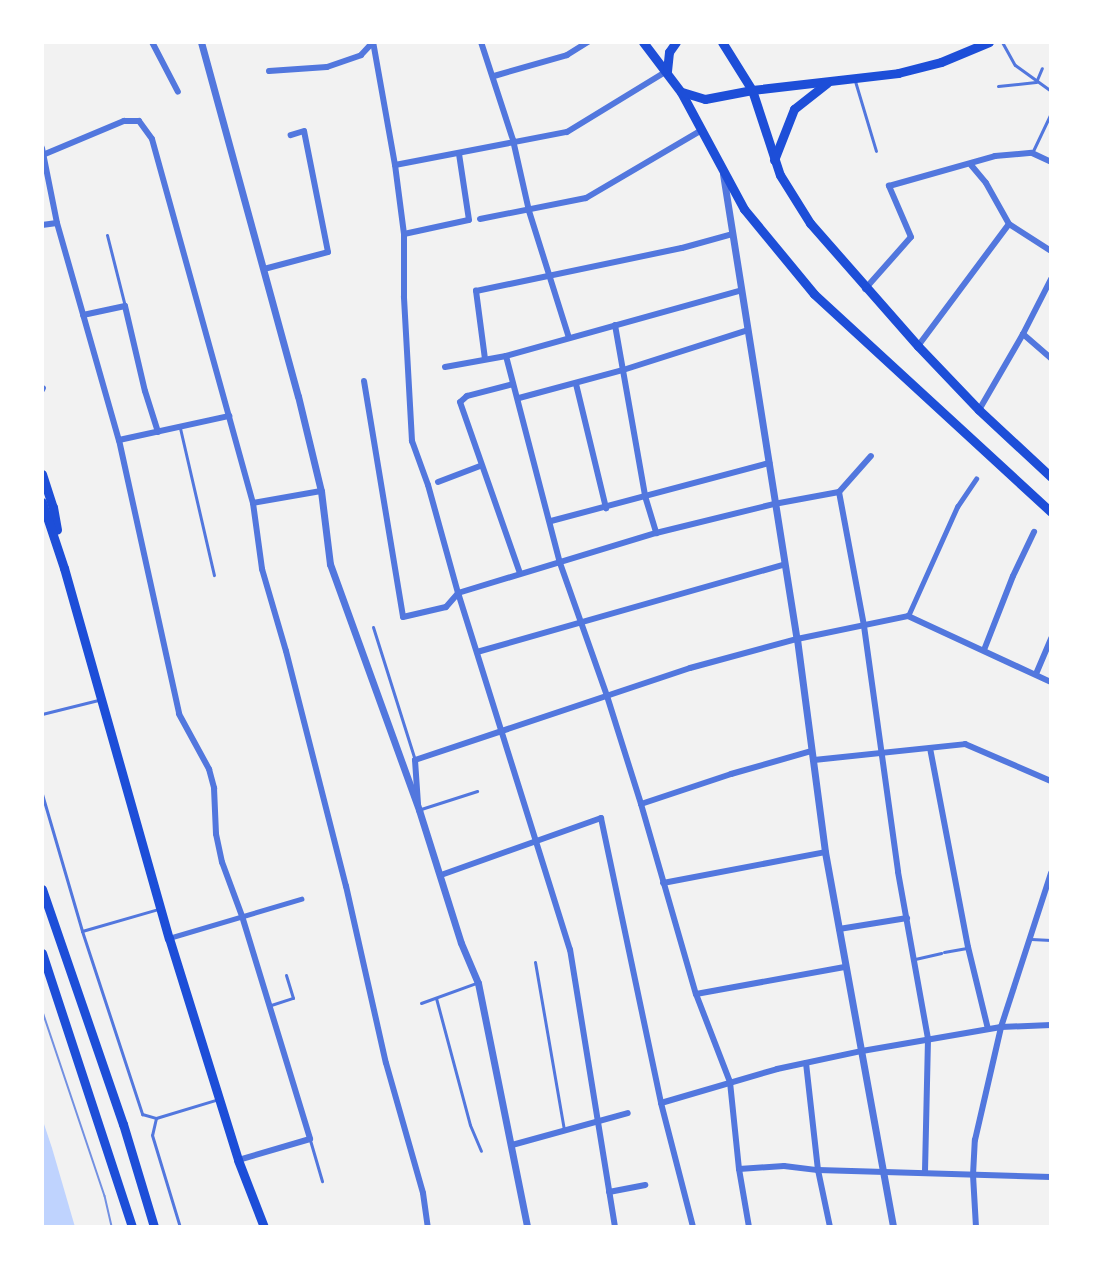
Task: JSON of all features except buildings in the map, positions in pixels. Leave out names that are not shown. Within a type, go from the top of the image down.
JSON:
[{"type":"main road","points":[[643,42],[667,70],[681,92],[744,209],[814,294],[1051,512]]},
{"type":"main road","points":[[649,42],[660,55],[668,56]]},
{"type":"main road","points":[[667,70],[668,56],[676,42]]},
{"type":"main road","points":[[722,42],[752,90],[780,176],[810,223],[918,346],[979,410],[1051,477]]},
{"type":"main road","points":[[681,92],[705,99],[752,90],[898,73],[930,65],[989,42]]},
{"type":"main road","points":[[774,161],[794,109],[827,83]]},
{"type":"main road","points":[[42,474],[53,507],[64,568]]},
{"type":"main road","points":[[42,502],[64,568],[99,700],[169,938],[238,1160],[264,1227]]},
{"type":"main road","points":[[42,889],[123,1124],[154,1227]]},
{"type":"main road","points":[[42,953],[132,1227]]},
{"type":"street","points":[[152,42],[178,92]]},
{"type":"street","points":[[201,42],[264,268],[321,491],[330,564],[419,810],[461,943],[478,982],[527,1227]]},
{"type":"street","points":[[269,71],[327,67],[361,55],[373,42]]},
{"type":"street","points":[[373,42],[395,165],[404,234],[404,296],[412,441],[428,485],[500,733],[537,839],[570,950],[615,1227]]},
{"type":"street","points":[[481,42],[494,76],[513,140],[529,211],[569,338]]},
{"type":"street","points":[[494,76],[567,55],[588,42]]},
{"type":"street","points":[[395,165],[459,154],[513,140],[567,132],[667,70]]},
{"type":"street","points":[[238,1160],[310,1139],[242,916],[222,862],[216,834],[214,788],[209,769],[179,714],[118,440],[57,223],[44,151],[124,121],[139,121],[152,139],[253,502],[262,569],[286,651],[343,875],[384,1053],[423,1193],[428,1227]]},
{"type":"street","points":[[480,219],[586,198],[703,130]]},
{"type":"street","points":[[264,268],[328,252],[304,131],[291,135]]},
{"type":"street","points":[[866,289],[911,237],[890,186],[971,165],[995,156],[1032,153],[1051,162]]},
{"type":"street","points":[[404,234],[469,220],[459,154]]},
{"type":"street","points":[[721,165],[785,564],[825,852],[862,1051],[881,1172],[893,1227]]},
{"type":"street","points":[[971,165],[986,183],[1009,224],[1051,251]]},
{"type":"street","points":[[42,225],[57,223]]},
{"type":"street","points":[[918,346],[1009,224]]},
{"type":"street","points":[[485,359],[476,291],[682,248],[732,234]]},
{"type":"street","points":[[979,410],[1023,334],[1051,279]]},
{"type":"street","points":[[445,368],[506,356],[742,290]]},
{"type":"street","points":[[83,315],[125,306],[145,391],[158,432]]},
{"type":"street","points":[[615,325],[645,495],[656,532]]},
{"type":"street","points":[[519,398],[576,384],[748,330]]},
{"type":"street","points":[[1023,334],[1051,357]]},
{"type":"street","points":[[506,356],[519,398],[560,563],[607,696],[696,994],[730,1082],[738,1169],[749,1227]]},
{"type":"street","points":[[364,381],[403,617],[446,607],[459,596],[520,573],[560,563],[656,532],[774,504],[839,492],[871,456]]},
{"type":"street","points":[[513,384],[467,396],[460,402],[480,466],[520,573]]},
{"type":"street","points":[[576,384],[606,508]]},
{"type":"street","points":[[118,440],[229,416]]},
{"type":"street","points":[[551,521],[769,463]]},
{"type":"street","points":[[438,482],[480,466]]},
{"type":"street","points":[[908,616],[957,507],[976,478]]},
{"type":"street","points":[[253,502],[321,491]]},
{"type":"street","points":[[839,492],[864,627],[906,918],[928,1039],[925,1172]]},
{"type":"street","points":[[984,650],[1012,576],[1034,532]]},
{"type":"street","points":[[477,652],[785,564]]},
{"type":"street","points":[[419,810],[415,760],[690,668],[796,639],[864,627],[908,616],[1051,682]]},
{"type":"street","points":[[1036,674],[1051,638]]},
{"type":"street","points":[[814,760],[965,744],[1051,781]]},
{"type":"street","points":[[930,748],[969,947],[988,1029]]},
{"type":"street","points":[[641,804],[731,774],[812,751]]},
{"type":"street","points":[[441,875],[601,818],[661,1103],[693,1227]]},
{"type":"street","points":[[663,883],[825,852]]},
{"type":"street","points":[[976,1227],[973,1175],[975,1140],[1001,1027],[1051,873]]},
{"type":"street","points":[[169,938],[301,899]]},
{"type":"street","points":[[839,929],[906,918]]},
{"type":"street","points":[[696,994],[845,967]]},
{"type":"street","points":[[661,1103],[730,1082],[862,1051],[1001,1027],[1051,1025]]},
{"type":"street","points":[[806,1063],[818,1170],[830,1227]]},
{"type":"street","points":[[512,1145],[628,1113]]},
{"type":"street","points":[[738,1169],[784,1166],[818,1170],[1051,1177]]},
{"type":"street","points":[[609,1192],[645,1185]]},
{"type":"lane","points":[[1002,42],[1015,65],[1051,91]]},
{"type":"lane","points":[[1036,82],[1042,68]]},
{"type":"lane","points":[[854,77],[876,151]]},
{"type":"lane","points":[[998,86],[1036,82]]},
{"type":"lane","points":[[1032,153],[1051,113]]},
{"type":"lane","points":[[107,235],[125,306]]},
{"type":"lane","points":[[180,427],[213,575]]},
{"type":"lane","points":[[373,627],[415,760]]},
{"type":"lane","points":[[42,714],[99,700]]},
{"type":"lane","points":[[419,810],[477,791]]},
{"type":"lane","points":[[42,794],[82,931],[142,1114],[156,1118],[219,1099]]},
{"type":"lane","points":[[82,931],[161,908]]},
{"type":"lane","points":[[1031,939],[1051,940]]},
{"type":"lane","points":[[915,959],[969,947]]},
{"type":"lane","points":[[535,963],[564,1132]]},
{"type":"lane","points":[[269,1005],[293,998],[286,975]]},
{"type":"lane","points":[[421,1003],[478,982]]},
{"type":"lane","points":[[436,998],[467,1113],[481,1151]]},
{"type":"lane","points":[[156,1118],[152,1135],[180,1227]]},
{"type":"lane","points":[[310,1139],[322,1181]]},
{"type":"water","points":[[42,1118],[52,1148],[75,1227],[42,1227]]},
{"type":"tram line","points":[[42,1009],[105,1196],[112,1227]]}]
